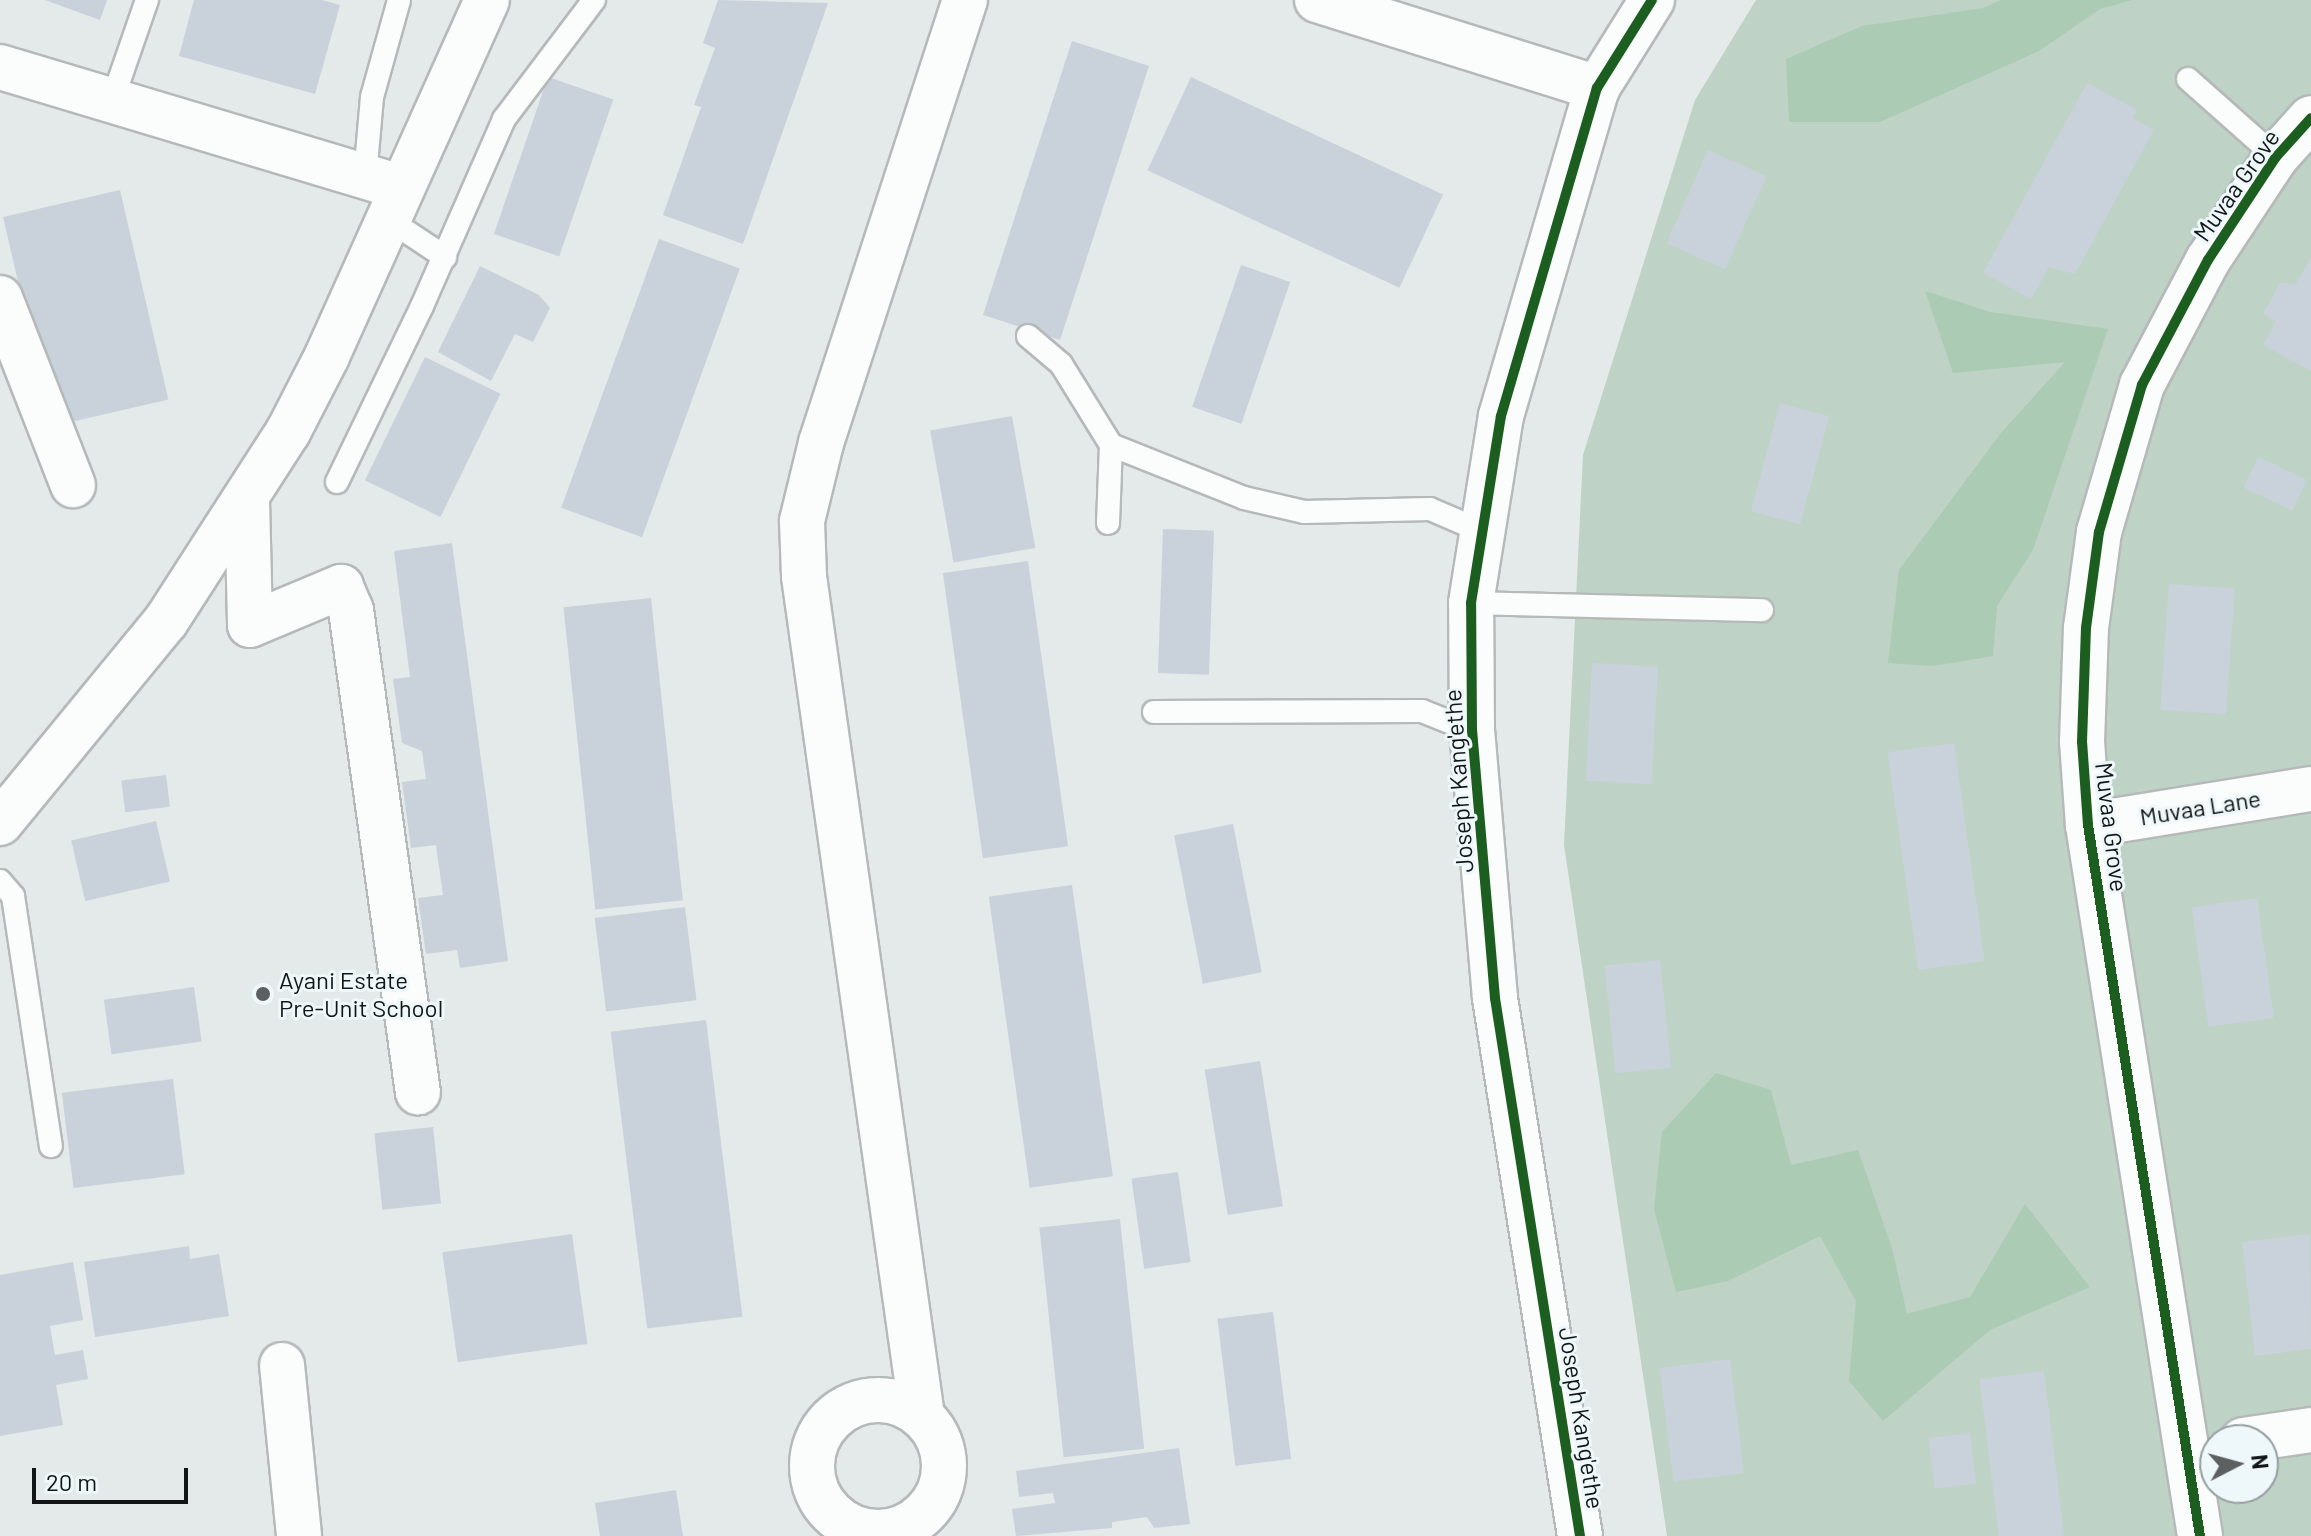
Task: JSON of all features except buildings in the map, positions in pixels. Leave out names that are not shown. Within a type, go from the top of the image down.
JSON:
[{"type":"street","points":[[0,823],[166,621],[247,500],[327,356],[383,194],[487,0]]},
{"type":"street","points":[[922,1416],[804,576],[802,521],[821,443],[965,0]]},
{"type":"street","points":[[1317,0],[1597,88]]},
{"type":"street","name":"Joseph Kang'ethe","points":[[1580,1536],[1495,998],[1472,731],[1471,603],[1479,530],[1501,416],[1597,88],[1652,0]]},
{"type":"street","points":[[0,67],[112,101],[383,194]]},
{"type":"street","name":"Muvaa Grove","points":[[2199,1441],[2135,1100],[2088,825],[2082,742],[2086,628],[2099,532],[2118,454],[2172,321],[2276,157],[2311,118]]},
{"type":"street","points":[[0,298],[73,485]]},
{"type":"street","points":[[247,500],[250,625],[341,587],[351,610],[418,1092]]},
{"type":"street","name":"Muvaa Lane","points":[[2088,825],[2311,789]]},
{"type":"street","points":[[282,1365],[299,1536]]},
{"type":"street","points":[[2279,1435],[2311,1430]]},
{"type":"street","name":"Muvaa Grove","points":[[2200,1504],[2200,1536]]},
{"type":"lane","points":[[112,101],[147,0]]},
{"type":"lane","points":[[399,0],[372,97],[383,194],[445,257]]},
{"type":"lane","points":[[337,482],[445,257],[504,119],[594,0]]},
{"type":"lane","points":[[2188,79],[2276,157]]},
{"type":"lane","points":[[1028,336],[1061,364],[1111,445],[1108,523]]},
{"type":"lane","points":[[1111,445],[1244,498],[1304,512],[1430,509],[1479,530]]},
{"type":"lane","points":[[1471,603],[1762,610]]},
{"type":"lane","points":[[1154,712],[1422,711],[1472,731]]},
{"type":"lane","points":[[0,881],[13,896],[51,1146]]},
{"type":"green space","points":[[1756,0],[2311,0],[2311,1536],[1667,1536],[1564,845],[1583,455],[1695,100]]},
{"type":"green space","points":[[2001,0],[2132,0],[2100,9],[2039,51],[1880,122],[1789,122],[1786,59],[1862,26],[1983,8]]},
{"type":"green space","points":[[1925,291],[1990,312],[2108,329],[2033,550],[1997,606],[1993,656],[1934,666],[1888,663],[1899,570],[2001,433],[2065,362],[1953,373]]},
{"type":"green space","points":[[1716,1073],[1771,1090],[1791,1165],[1858,1150],[1892,1248],[1907,1314],[1970,1297],[2025,1204],[2090,1287],[1990,1330],[1883,1421],[1849,1381],[1856,1301],[1820,1236],[1728,1281],[1676,1292],[1654,1209],[1662,1132]]},
{"type":"cycle path","points":[[1580,1536],[1495,998],[1472,731],[1471,603],[1501,416],[1597,88],[1652,0]]},
{"type":"cycle path","points":[[2200,1536],[2088,825],[2082,742],[2086,628],[2099,532],[2142,385],[2208,260],[2276,157],[2311,118]]},
{"type":"place","name":"Ayani Estate Pre-Unit School","points":[[263,994]]}]
